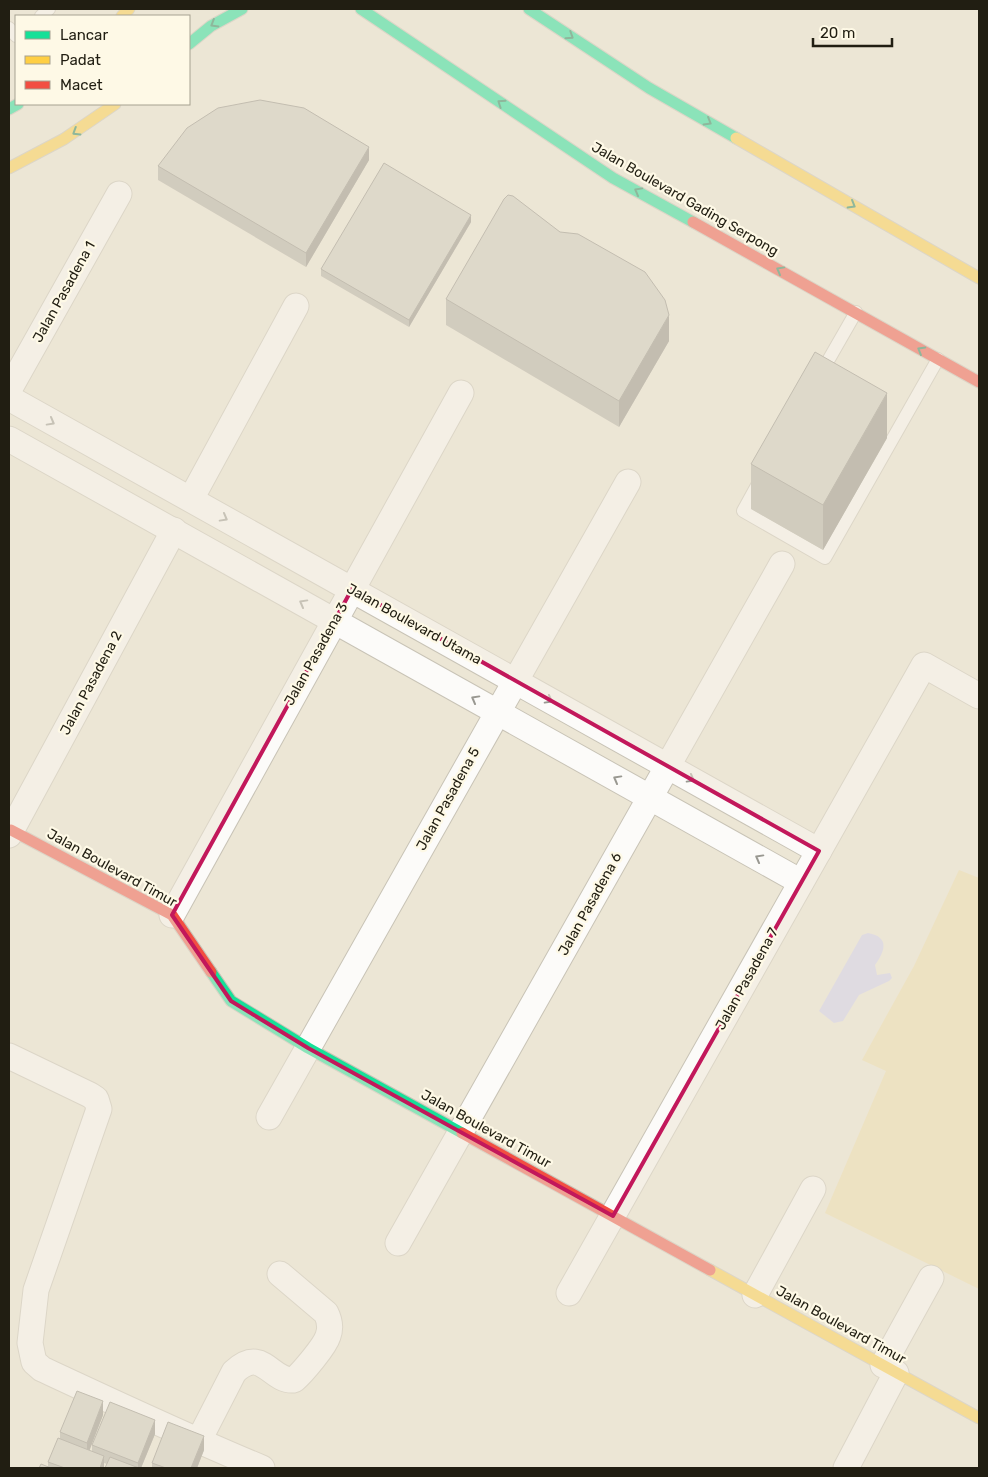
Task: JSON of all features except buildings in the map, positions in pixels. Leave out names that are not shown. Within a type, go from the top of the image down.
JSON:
[{"type":"main road","points":[[190,43],[211,26],[242,9]]},
{"type":"main road","name":"Jalan Boulevard Gading Serpong","points":[[361,9],[613,178],[979,382]]},
{"type":"main road","points":[[529,9],[649,88],[979,278]]},
{"type":"main road","points":[[548,9],[554,25]]},
{"type":"main road","points":[[9,168],[46,150],[100,116],[114,105]]},
{"type":"main road","name":"Jalan Boulevard Timur","points":[[10,832],[172,915],[231,1001],[308,1048],[979,1418]]},
{"type":"street","name":"Jalan Pasadena 1","points":[[9,390],[119,194]]},
{"type":"street","points":[[191,500],[296,306]]},
{"type":"street","name":"Jalan Pasadena 3","points":[[172,915],[461,393]]},
{"type":"street","name":"Jalan Boulevard Utama","points":[[9,398],[819,851]]},
{"type":"street","points":[[9,439],[801,882]]},
{"type":"street","name":"Jalan Pasadena 5","points":[[269,1117],[628,482]]},
{"type":"street","name":"Jalan Pasadena 2","points":[[10,832],[174,530]]},
{"type":"street","name":"Jalan Pasadena 6","points":[[398,1243],[782,564]]},
{"type":"street","name":"Jalan Pasadena 7","points":[[569,1292],[924,665],[979,696]]},
{"type":"street","points":[[9,1056],[90,1095],[96,1099],[99,1109],[36,1290],[30,1343],[34,1362],[42,1368],[198,1442],[262,1468]]},
{"type":"street","points":[[755,1294],[813,1189]]},
{"type":"street","points":[[198,1442],[234,1372],[241,1365],[249,1362],[258,1362],[285,1379],[294,1380],[301,1374],[328,1338],[330,1322],[326,1314],[280,1274]]},
{"type":"street","points":[[846,1468],[931,1278]]},
{"type":"lane","points":[[814,385],[856,312]]},
{"type":"lane","points":[[766,469],[743,511],[826,558],[893,430],[938,359]]},
{"type":"highlighted area","points":[[352,589],[819,851],[613,1216],[308,1048],[231,1001],[172,915]]},
{"type":"shaded area","points":[[959,870],[979,878],[979,1289],[825,1213],[886,1071],[862,1060],[914,966]]},
{"type":"water","points":[[868,933],[880,938],[884,945],[875,965],[877,975],[890,973],[892,978],[859,995],[843,1021],[834,1023],[819,1011],[862,935]]},
{"type":"traffic: fast","points":[[190,43],[211,26],[242,9]]},
{"type":"traffic: fast","points":[[361,9],[613,178],[693,222]]},
{"type":"traffic: fast","points":[[529,9],[649,88],[736,138]]},
{"type":"traffic: fast","points":[[9,109],[16,105]]},
{"type":"traffic: fast","points":[[211,972],[231,1001],[308,1048],[462,1133]]},
{"type":"traffic: slow","points":[[123,15],[129,9]]},
{"type":"traffic: slow","points":[[9,168],[64,139],[114,105]]},
{"type":"traffic: slow","points":[[736,138],[979,278]]},
{"type":"traffic: slow","points":[[710,1270],[979,1418]]},
{"type":"traffic: jam","points":[[693,222],[979,382]]},
{"type":"traffic: jam","points":[[11,830],[172,915],[211,972]]},
{"type":"traffic: jam","points":[[462,1133],[710,1270]]}]
